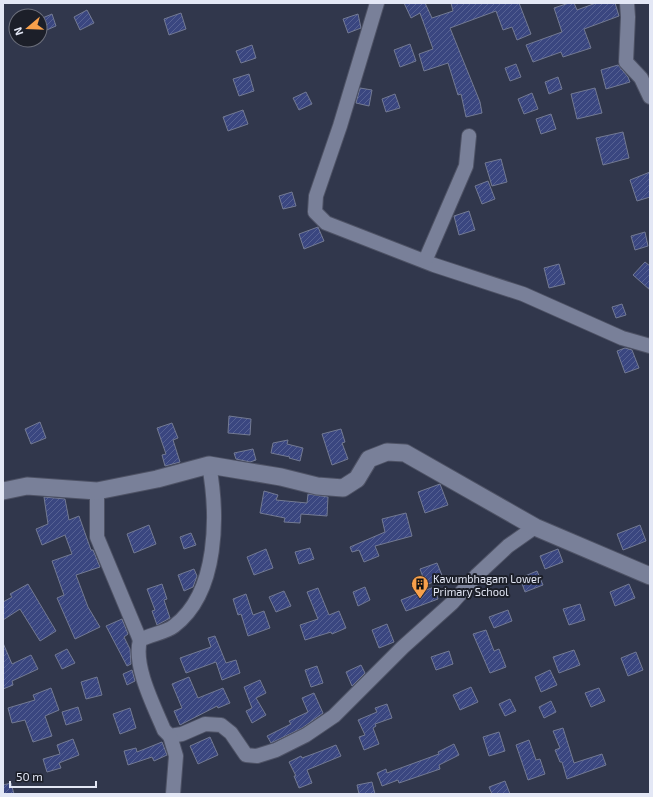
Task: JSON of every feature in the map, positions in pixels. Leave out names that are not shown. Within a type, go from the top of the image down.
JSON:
[{"type":"street","points":[[377,3],[340,126],[316,196],[315,212],[326,223],[425,262],[523,294],[622,338],[650,346]]},
{"type":"street","points":[[627,3],[628,16],[626,62],[641,78],[650,97]]},
{"type":"street","points":[[425,262],[466,166],[469,136]]},
{"type":"street","points":[[3,491],[27,486],[97,491],[157,479],[209,465],[281,477],[317,486],[343,488],[357,478],[370,459],[387,452],[405,453],[535,527],[650,576]]},
{"type":"street","points":[[140,640],[174,626],[186,614],[202,590],[213,555],[214,493],[209,465]]},
{"type":"street","points":[[97,491],[97,537],[140,640],[138,654],[146,688],[164,730],[170,736],[176,756],[173,794]]},
{"type":"street","points":[[170,736],[182,734],[205,724],[221,725],[231,733],[246,754],[257,756],[276,750],[306,735],[334,716],[403,646],[452,604],[477,575],[508,546],[535,527]]},
{"type":"building","points":[[404,3],[425,3],[432,18],[453,11],[451,3],[519,3],[531,34],[517,40],[512,27],[503,30],[496,11],[450,28],[480,102],[482,113],[466,117],[461,94],[458,95],[448,63],[424,71],[419,54],[433,49],[420,13],[411,18]]},
{"type":"building","points":[[569,3],[574,3],[577,10],[596,3],[615,3],[619,16],[584,29],[591,48],[563,57],[561,52],[533,62],[526,45],[562,32],[554,8]]},
{"type":"building","points":[[87,10],[94,23],[80,30],[74,17]]},
{"type":"building","points":[[181,13],[186,29],[169,35],[164,19]]},
{"type":"building","points":[[52,14],[56,26],[48,29],[48,16]]},
{"type":"building","points":[[358,14],[361,28],[348,33],[343,19]]},
{"type":"building","points":[[410,44],[416,61],[400,67],[394,50]]},
{"type":"building","points":[[252,45],[256,58],[241,63],[236,51]]},
{"type":"building","points":[[516,64],[521,77],[510,81],[505,68]]},
{"type":"building","points":[[618,65],[628,77],[630,82],[606,89],[601,70]]},
{"type":"building","points":[[249,74],[254,91],[239,96],[233,79]]},
{"type":"building","points":[[558,77],[562,89],[549,94],[545,82]]},
{"type":"building","points":[[360,88],[372,90],[369,106],[356,103]]},
{"type":"building","points":[[595,88],[602,113],[577,119],[571,94]]},
{"type":"building","points":[[306,92],[312,104],[299,110],[293,98]]},
{"type":"building","points":[[532,93],[538,109],[524,114],[518,99]]},
{"type":"building","points":[[395,94],[400,108],[386,112],[382,99]]},
{"type":"building","points":[[243,110],[248,124],[228,131],[223,117]]},
{"type":"building","points":[[551,114],[556,129],[541,134],[536,119]]},
{"type":"building","points":[[623,132],[629,158],[603,165],[596,138]]},
{"type":"building","points":[[501,159],[507,182],[492,186],[485,163]]},
{"type":"building","points":[[650,172],[650,197],[637,201],[630,180]]},
{"type":"building","points":[[488,181],[495,199],[482,204],[475,186]]},
{"type":"building","points":[[292,192],[296,206],[283,209],[279,196]]},
{"type":"building","points":[[469,211],[475,230],[459,235],[454,216]]},
{"type":"building","points":[[318,227],[324,241],[304,249],[299,234]]},
{"type":"building","points":[[645,232],[648,246],[635,250],[631,236]]},
{"type":"building","points":[[645,262],[650,266],[650,290],[633,275]]},
{"type":"building","points":[[559,264],[565,284],[549,288],[544,268]]},
{"type":"building","points":[[622,304],[626,315],[616,318],[612,307]]},
{"type":"building","points":[[625,348],[632,350],[639,368],[625,373],[617,351]]},
{"type":"building","points":[[229,416],[251,419],[250,435],[228,433]]},
{"type":"building","points":[[40,422],[46,438],[31,444],[25,429]]},
{"type":"building","points":[[172,423],[178,438],[173,440],[180,462],[165,466],[162,455],[166,454],[157,428]]},
{"type":"building","points":[[341,429],[345,442],[342,443],[348,459],[332,465],[322,434]]},
{"type":"building","points":[[288,440],[287,444],[303,448],[300,461],[271,453],[273,443]]},
{"type":"building","points":[[253,449],[256,460],[250,462],[236,459],[234,453]]},
{"type":"building","points":[[440,484],[448,505],[425,513],[418,492]]},
{"type":"building","points":[[264,491],[278,495],[276,500],[307,503],[308,494],[328,497],[327,516],[301,514],[300,523],[284,522],[285,518],[260,513]]},
{"type":"building","points":[[44,497],[65,499],[69,520],[79,516],[91,550],[93,550],[100,567],[76,575],[88,607],[100,627],[75,639],[57,598],[64,595],[52,561],[72,554],[65,535],[42,545],[36,529],[48,524]]},
{"type":"building","points":[[406,513],[412,536],[375,546],[379,556],[364,562],[359,550],[352,552],[350,547],[385,532],[382,519]]},
{"type":"building","points":[[149,525],[156,544],[134,553],[127,534]]},
{"type":"building","points":[[640,525],[646,541],[623,550],[617,534]]},
{"type":"building","points":[[191,533],[196,545],[184,549],[180,537]]},
{"type":"building","points":[[310,548],[314,559],[299,564],[295,552]]},
{"type":"building","points":[[266,549],[273,568],[254,575],[247,557]]},
{"type":"building","points":[[558,549],[563,562],[545,569],[540,556]]},
{"type":"building","points":[[437,563],[443,578],[426,585],[420,569]]},
{"type":"building","points":[[194,569],[197,576],[193,587],[184,591],[178,575]]},
{"type":"building","points":[[537,571],[543,585],[525,592],[520,578]]},
{"type":"building","points":[[28,584],[56,631],[40,641],[20,609],[3,620],[3,602],[12,597],[10,594]]},
{"type":"building","points":[[162,584],[167,599],[164,600],[170,618],[157,625],[152,611],[155,610],[147,589]]},
{"type":"building","points":[[629,584],[635,598],[615,606],[610,592]]},
{"type":"building","points":[[365,587],[370,600],[358,606],[353,592]]},
{"type":"building","name":"Kavumbhagam Lower Primary School","points":[[434,587],[438,599],[406,611],[401,600]]},
{"type":"building","points":[[318,588],[329,615],[339,611],[346,628],[332,634],[331,632],[305,640],[300,625],[318,619],[307,592]]},
{"type":"building","points":[[284,591],[291,606],[276,612],[269,597]]},
{"type":"building","points":[[246,594],[253,615],[264,611],[270,628],[248,636],[241,614],[238,615],[233,599]]},
{"type":"building","points":[[580,604],[585,620],[569,625],[563,609]]},
{"type":"building","points":[[508,610],[512,621],[494,628],[489,617]]},
{"type":"building","points":[[122,619],[128,634],[124,637],[130,649],[131,664],[127,666],[106,626]]},
{"type":"building","points":[[387,624],[394,642],[379,648],[372,630]]},
{"type":"building","points":[[486,630],[494,651],[499,649],[506,667],[490,673],[473,634]]},
{"type":"building","points":[[215,636],[226,663],[236,660],[240,673],[222,680],[216,662],[186,673],[180,658],[211,647],[208,638]]},
{"type":"building","points":[[3,643],[12,664],[31,655],[38,669],[12,681],[13,685],[3,689]]},
{"type":"building","points":[[67,649],[75,663],[62,669],[55,655]]},
{"type":"building","points":[[574,650],[580,665],[559,673],[553,657]]},
{"type":"building","points":[[449,651],[453,664],[436,670],[431,657]]},
{"type":"building","points":[[636,652],[643,670],[628,676],[621,658]]},
{"type":"building","points":[[361,665],[365,673],[352,686],[346,672]]},
{"type":"building","points":[[317,666],[323,683],[311,687],[305,670]]},
{"type":"building","points":[[132,670],[135,681],[127,685],[123,674]]},
{"type":"building","points":[[550,670],[557,685],[541,692],[535,677]]},
{"type":"building","points":[[97,677],[102,695],[86,699],[81,682]]},
{"type":"building","points":[[189,677],[198,698],[223,688],[230,703],[218,708],[217,706],[180,725],[174,711],[182,708],[172,684]]},
{"type":"building","points":[[260,680],[266,693],[256,698],[266,715],[252,723],[246,711],[252,708],[244,687]]},
{"type":"building","points":[[471,687],[478,702],[460,710],[453,695]]},
{"type":"building","points":[[51,688],[59,710],[45,716],[52,736],[33,742],[25,720],[12,723],[8,708],[35,700],[33,695]]},
{"type":"building","points":[[599,688],[605,701],[591,707],[585,693]]},
{"type":"building","points":[[314,693],[323,713],[302,728],[271,743],[267,736],[291,724],[289,721],[308,712],[302,698]]},
{"type":"building","points":[[510,699],[516,711],[505,716],[499,704]]},
{"type":"building","points":[[551,701],[556,712],[544,718],[539,707]]},
{"type":"building","points":[[387,704],[392,718],[375,724],[376,726],[373,728],[379,744],[364,750],[359,737],[365,735],[358,720],[377,712],[375,708]]},
{"type":"building","points":[[78,707],[82,720],[66,725],[62,712]]},
{"type":"building","points":[[130,708],[136,728],[120,734],[113,714]]},
{"type":"building","points":[[563,728],[574,763],[602,754],[606,765],[567,779],[562,762],[560,762],[555,750],[560,748],[553,731]]},
{"type":"building","points":[[499,732],[505,751],[489,756],[483,737]]},
{"type":"building","points":[[210,737],[218,755],[198,764],[190,746]]},
{"type":"building","points":[[73,739],[79,755],[59,763],[61,768],[47,772],[43,759],[60,754],[57,745]]},
{"type":"building","points":[[529,740],[536,760],[540,759],[545,774],[528,780],[516,745]]},
{"type":"building","points":[[162,742],[167,755],[154,761],[152,757],[128,765],[124,751],[136,748],[137,752]]},
{"type":"building","points":[[454,744],[459,755],[439,765],[440,769],[399,783],[398,780],[382,786],[377,773],[386,769],[387,773],[439,754],[438,752]]},
{"type":"building","points":[[336,745],[341,756],[307,770],[312,783],[299,788],[294,776],[296,776],[289,762],[301,756],[302,758]]},
{"type":"building","points":[[505,781],[510,794],[492,794],[489,787]]},
{"type":"building","points":[[372,782],[375,794],[359,794],[357,785]]},
{"type":"building","points":[[11,783],[14,794],[3,794],[3,785]]},
{"type":"place","name":"Kavumbhagam Lower Primary School","points":[[420,599]]}]
